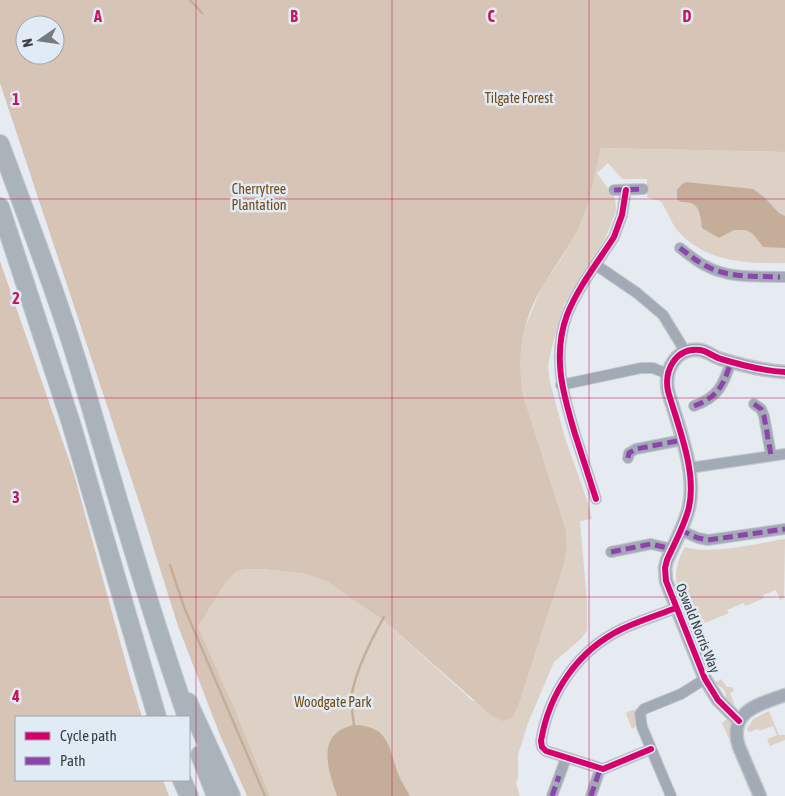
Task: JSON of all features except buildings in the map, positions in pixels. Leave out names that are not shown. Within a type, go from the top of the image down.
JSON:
[{"type":"highway","points":[[0,144],[38,247],[86,390],[187,716]]},
{"type":"highway","points":[[0,207],[71,423],[157,716]]},
{"type":"highway","points":[[166,654],[232,796]]},
{"type":"highway","points":[[190,724],[216,796]]},
{"type":"highway","points":[[181,781],[187,796]]},
{"type":"street","points":[[614,190],[643,189]]},
{"type":"street","points":[[596,499],[561,385],[559,350],[565,321],[576,296],[619,227],[626,190]]},
{"type":"street","points":[[680,248],[707,267],[720,272],[745,276],[785,277]]},
{"type":"street","points":[[596,265],[637,293],[663,315],[685,351]]},
{"type":"street","points":[[561,385],[641,368],[653,368],[668,374],[671,363],[685,351],[702,350],[731,362],[760,369],[785,372]]},
{"type":"street","points":[[694,406],[709,399],[719,390],[731,362]]},
{"type":"street","name":"Oswald Norris Way","points":[[668,374],[668,391],[689,468],[690,502],[665,568],[665,577],[705,679],[718,700],[739,721]]},
{"type":"street","points":[[754,404],[761,409],[764,416],[771,455]]},
{"type":"street","points":[[628,458],[630,453],[636,449],[682,440]]},
{"type":"street","points":[[689,468],[785,454]]},
{"type":"street","points":[[680,530],[708,540],[785,529]]},
{"type":"street","points":[[611,552],[651,544],[672,549]]},
{"type":"street","points":[[651,749],[615,765],[600,769],[546,751],[541,743],[555,696],[568,672],[614,633],[676,608]]},
{"type":"street","points":[[671,796],[640,723],[641,712],[646,708],[681,694],[705,679]]},
{"type":"street","points":[[760,796],[736,740],[736,728],[748,710],[785,695]]},
{"type":"street","points":[[552,796],[566,758]]},
{"type":"street","points":[[591,796],[600,769]]},
{"type":"green space","points":[[0,0],[785,0],[785,152],[601,148],[589,200],[578,229],[536,297],[530,311],[522,339],[521,383],[524,398],[566,530],[567,547],[563,568],[519,704],[512,718],[502,721],[491,715],[383,620],[328,582],[306,574],[245,569],[236,572],[226,582],[198,627],[234,707],[270,796],[247,796],[220,735],[178,626],[141,508],[0,83]]},
{"type":"green space","name":"Woodgate Park","points":[[601,148],[785,152],[785,263],[756,263],[727,259],[700,249],[678,231],[660,201],[647,197],[647,179],[622,179],[608,163],[597,173],[615,198],[616,211],[606,237],[564,304],[548,365],[550,382],[565,438],[592,519],[580,521],[587,602],[587,630],[582,638],[554,662],[528,723],[518,755],[518,778],[516,783],[520,796],[270,796],[234,707],[198,627],[226,582],[236,572],[245,569],[262,569],[306,574],[328,582],[383,620],[473,701],[519,704],[563,568],[567,547],[566,530],[524,398],[519,370],[519,357],[524,330],[537,298],[543,285],[565,253],[582,219]]},
{"type":"green space","points":[[0,261],[74,474],[142,716],[15,716],[15,781],[163,781],[169,796],[0,796]]},
{"type":"green space","points":[[785,539],[784,598],[780,600],[776,590],[763,595],[764,598],[746,606],[743,603],[727,610],[729,613],[705,623],[703,619],[693,623],[697,633],[694,634],[680,601],[676,580],[679,558],[685,547],[707,550],[720,549]]},
{"type":"green space","points":[[721,679],[727,687],[732,687],[734,691],[730,693],[735,706],[726,698],[724,690],[715,683]]},
{"type":"green space","points":[[639,708],[638,725],[632,729],[626,714]]},
{"type":"green space","points":[[769,711],[779,735],[785,735],[785,740],[770,746],[767,739],[777,735],[773,726],[759,731],[758,729],[749,732],[747,729],[753,719]]},
{"type":"green space","points":[[729,717],[732,723],[731,737],[729,739],[722,723]]},
{"type":"shaded area","points":[[686,182],[753,189],[764,197],[779,213],[785,216],[785,248],[763,247],[753,234],[746,230],[734,230],[719,238],[702,228],[698,209],[692,204],[681,202],[677,199],[677,190]]},
{"type":"shaded area","points":[[354,725],[373,728],[384,737],[391,750],[399,775],[410,796],[337,796],[328,764],[329,744],[342,729]]},
{"type":"waterway","points":[[190,0],[202,13]]},
{"type":"waterway","points":[[170,565],[184,607],[265,796]]},
{"type":"waterway","points":[[354,725],[351,701],[354,683],[365,654],[384,617]]},
{"type":"marked path","points":[[614,190],[643,189]]},
{"type":"marked path","points":[[680,248],[702,264],[723,273],[742,276],[780,277]]},
{"type":"marked path","points":[[694,406],[709,399],[718,390],[731,362]]},
{"type":"marked path","points":[[754,404],[761,409],[764,416],[771,455]]},
{"type":"marked path","points":[[628,458],[629,453],[636,449],[682,440]]},
{"type":"marked path","points":[[680,530],[708,540],[785,529]]},
{"type":"marked path","points":[[611,552],[651,544],[672,549]]},
{"type":"marked path","points":[[591,796],[600,769]]},
{"type":"marked path","points":[[552,796],[559,776]]},
{"type":"cycle path","points":[[596,499],[563,390],[560,345],[567,315],[582,285],[614,237],[622,215],[626,190]]},
{"type":"cycle path","points":[[739,721],[718,700],[705,679],[666,581],[665,568],[667,560],[685,521],[691,493],[689,464],[667,383],[673,362],[678,356],[691,350],[700,350],[721,359],[752,367],[785,372]]},
{"type":"cycle path","points":[[651,749],[603,769],[546,751],[542,747],[541,741],[551,706],[568,675],[579,661],[606,638],[622,629],[676,608]]},
{"type":"park label","name":"Tilgate Forest","points":[[519,98]]},
{"type":"park label","name":"Cherrytree Plantation","points":[[259,197]]}]
